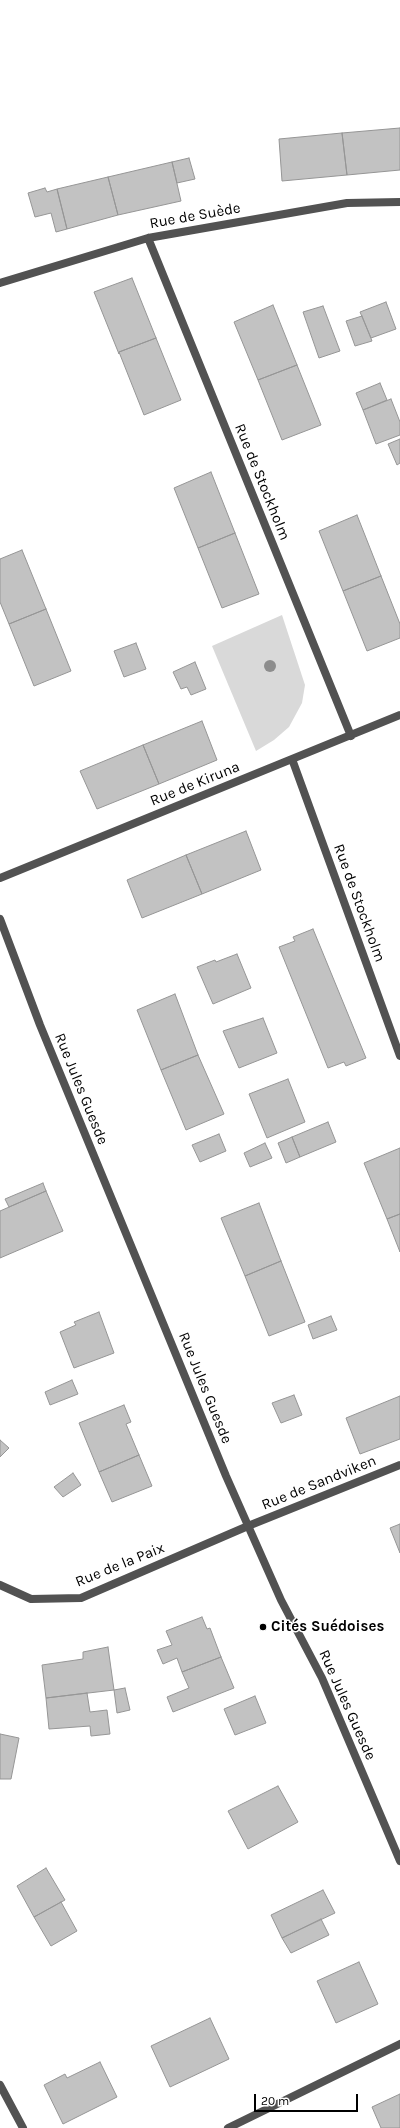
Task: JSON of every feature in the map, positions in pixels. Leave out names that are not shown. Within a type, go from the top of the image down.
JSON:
[{"type":"street","name":"Rue de Suède","points":[[0,283],[148,238],[347,203],[400,202]]},
{"type":"street","name":"Rue de Stockholm","points":[[148,238],[351,736]]},
{"type":"street","name":"Rue de Kiruna","points":[[0,878],[400,715]]},
{"type":"street","name":"Rue de Stockholm","points":[[292,760],[400,1056]]},
{"type":"street","name":"Rue Jules Guesde","points":[[0,919],[2,929],[40,1025],[248,1526],[281,1600],[322,1678],[400,1861]]},
{"type":"street","name":"Rue de Sandviken","points":[[248,1526],[400,1465]]},
{"type":"street","name":"Rue de la Paix","points":[[0,1585],[31,1599],[81,1598],[248,1526]]},
{"type":"street","points":[[228,2128],[400,2044]]},
{"type":"street","points":[[0,2085],[23,2128]]},
{"type":"shaded area","points":[[282,615],[305,685],[302,703],[289,727],[274,740],[256,751],[212,646]]},
{"type":"building","points":[[400,128],[400,170],[347,175],[342,133]]},
{"type":"building","points":[[342,133],[347,175],[282,181],[279,139]]},
{"type":"building","points":[[189,158],[195,179],[177,183],[172,162]]},
{"type":"building","points":[[172,162],[181,201],[118,215],[108,177]]},
{"type":"building","points":[[108,177],[118,215],[67,229],[57,189]]},
{"type":"building","points":[[45,188],[47,192],[57,189],[67,229],[56,232],[51,213],[35,217],[28,193]]},
{"type":"building","points":[[132,278],[156,338],[119,352],[119,354],[94,292]]},
{"type":"building","points":[[386,302],[396,329],[371,338],[360,312]]},
{"type":"building","points":[[273,305],[297,365],[258,380],[234,322]]},
{"type":"building","points":[[323,306],[340,351],[319,358],[303,312]]},
{"type":"building","points":[[362,316],[372,341],[355,346],[346,321]]},
{"type":"building","points":[[156,338],[181,400],[144,415],[119,352]]},
{"type":"building","points":[[297,365],[321,425],[282,440],[258,380]]},
{"type":"building","points":[[380,383],[387,400],[363,410],[356,393]]},
{"type":"building","points":[[391,399],[400,422],[400,435],[376,444],[363,410]]},
{"type":"building","points":[[400,439],[400,463],[397,465],[388,444]]},
{"type":"building","points":[[211,472],[235,533],[198,548],[174,488]]},
{"type":"building","points":[[357,515],[381,576],[343,591],[319,531]]},
{"type":"building","points":[[235,533],[259,594],[222,608],[198,548]]},
{"type":"building","points":[[22,550],[46,609],[9,624],[0,602],[0,559]]},
{"type":"building","points":[[381,576],[400,624],[400,638],[367,651],[343,591]]},
{"type":"building","points":[[46,609],[71,671],[34,686],[9,624]]},
{"type":"building","points":[[136,643],[146,669],[124,677],[114,651]]},
{"type":"building","points":[[195,662],[206,689],[191,695],[187,687],[181,689],[173,672]]},
{"type":"building","points":[[202,721],[217,760],[159,784],[143,745]]},
{"type":"building","points":[[143,745],[159,784],[97,809],[80,771]]},
{"type":"building","points":[[246,831],[261,870],[202,894],[186,855]]},
{"type":"building","points":[[186,855],[202,894],[142,918],[127,880]]},
{"type":"building","points":[[313,929],[366,1058],[346,1066],[344,1062],[328,1068],[279,947],[295,941],[293,937]]},
{"type":"building","points":[[237,954],[251,988],[213,1004],[197,967]]},
{"type":"building","points":[[175,994],[198,1055],[161,1070],[137,1010]]},
{"type":"building","points":[[263,1018],[277,1053],[239,1068],[223,1031]]},
{"type":"building","points":[[198,1055],[224,1114],[186,1130],[161,1070]]},
{"type":"building","points":[[288,1079],[305,1122],[267,1138],[249,1094]]},
{"type":"building","points":[[328,1122],[336,1142],[300,1157],[292,1137]]},
{"type":"building","points":[[219,1134],[226,1151],[200,1162],[192,1145]]},
{"type":"building","points":[[292,1137],[300,1157],[286,1163],[278,1143]]},
{"type":"building","points":[[265,1143],[272,1158],[250,1167],[244,1153]]},
{"type":"building","points":[[400,1148],[400,1214],[387,1219],[364,1163]]},
{"type":"building","points":[[43,1183],[46,1191],[9,1207],[5,1199]]},
{"type":"building","points":[[46,1191],[63,1231],[0,1258],[0,1211]]},
{"type":"building","points":[[259,1203],[281,1261],[245,1276],[221,1218]]},
{"type":"building","points":[[400,1214],[400,1252],[387,1219]]},
{"type":"building","points":[[281,1261],[305,1322],[269,1336],[245,1276]]},
{"type":"building","points":[[99,1312],[114,1353],[74,1368],[60,1332],[76,1325],[74,1322]]},
{"type":"building","points":[[331,1316],[337,1330],[313,1339],[308,1325]]},
{"type":"building","points":[[72,1380],[78,1394],[50,1405],[45,1392]]},
{"type":"building","points":[[294,1395],[302,1415],[281,1423],[272,1403]]},
{"type":"building","points":[[400,1396],[400,1439],[360,1454],[346,1418]]},
{"type":"building","points":[[124,1405],[131,1422],[126,1424],[139,1455],[99,1472],[79,1423]]},
{"type":"building","points":[[0,1440],[9,1448],[0,1457]]},
{"type":"building","points":[[139,1455],[152,1486],[112,1502],[99,1472]]},
{"type":"building","points":[[73,1473],[81,1485],[63,1497],[54,1487]]},
{"type":"building","points":[[400,1524],[400,1553],[390,1528]]},
{"type":"building","points":[[202,1617],[207,1629],[210,1628],[221,1657],[182,1672],[177,1658],[163,1664],[157,1650],[172,1645],[166,1631]]},
{"type":"building","points":[[108,1647],[114,1690],[46,1698],[42,1665],[83,1659],[83,1652]]},
{"type":"building","points":[[221,1657],[234,1688],[173,1712],[167,1697],[189,1688],[182,1672]]},
{"type":"building","points":[[125,1688],[130,1710],[117,1713],[114,1690]]},
{"type":"building","points":[[87,1693],[90,1712],[107,1710],[110,1734],[91,1736],[90,1726],[49,1729],[46,1698]]},
{"type":"building","points":[[255,1696],[266,1723],[235,1735],[224,1709]]},
{"type":"building","points":[[0,1734],[19,1738],[11,1779],[0,1779]]},
{"type":"building","points":[[278,1786],[298,1822],[248,1849],[228,1811]]},
{"type":"building","points":[[46,1868],[65,1900],[34,1917],[17,1886]]},
{"type":"building","points":[[323,1890],[335,1913],[282,1938],[271,1915]]},
{"type":"building","points":[[61,1902],[77,1931],[51,1946],[34,1917]]},
{"type":"building","points":[[321,1919],[329,1935],[291,1953],[282,1938]]},
{"type":"building","points":[[359,1962],[378,2004],[336,2023],[317,1981]]},
{"type":"building","points":[[210,2018],[229,2059],[170,2087],[151,2046]]},
{"type":"building","points":[[100,2062],[117,2097],[63,2124],[44,2085],[65,2074],[67,2078]]},
{"type":"building","points":[[400,2094],[400,2128],[381,2128],[372,2107]]},
{"type":"place","name":"Cités Suédoises","points":[[263,1627]]}]
